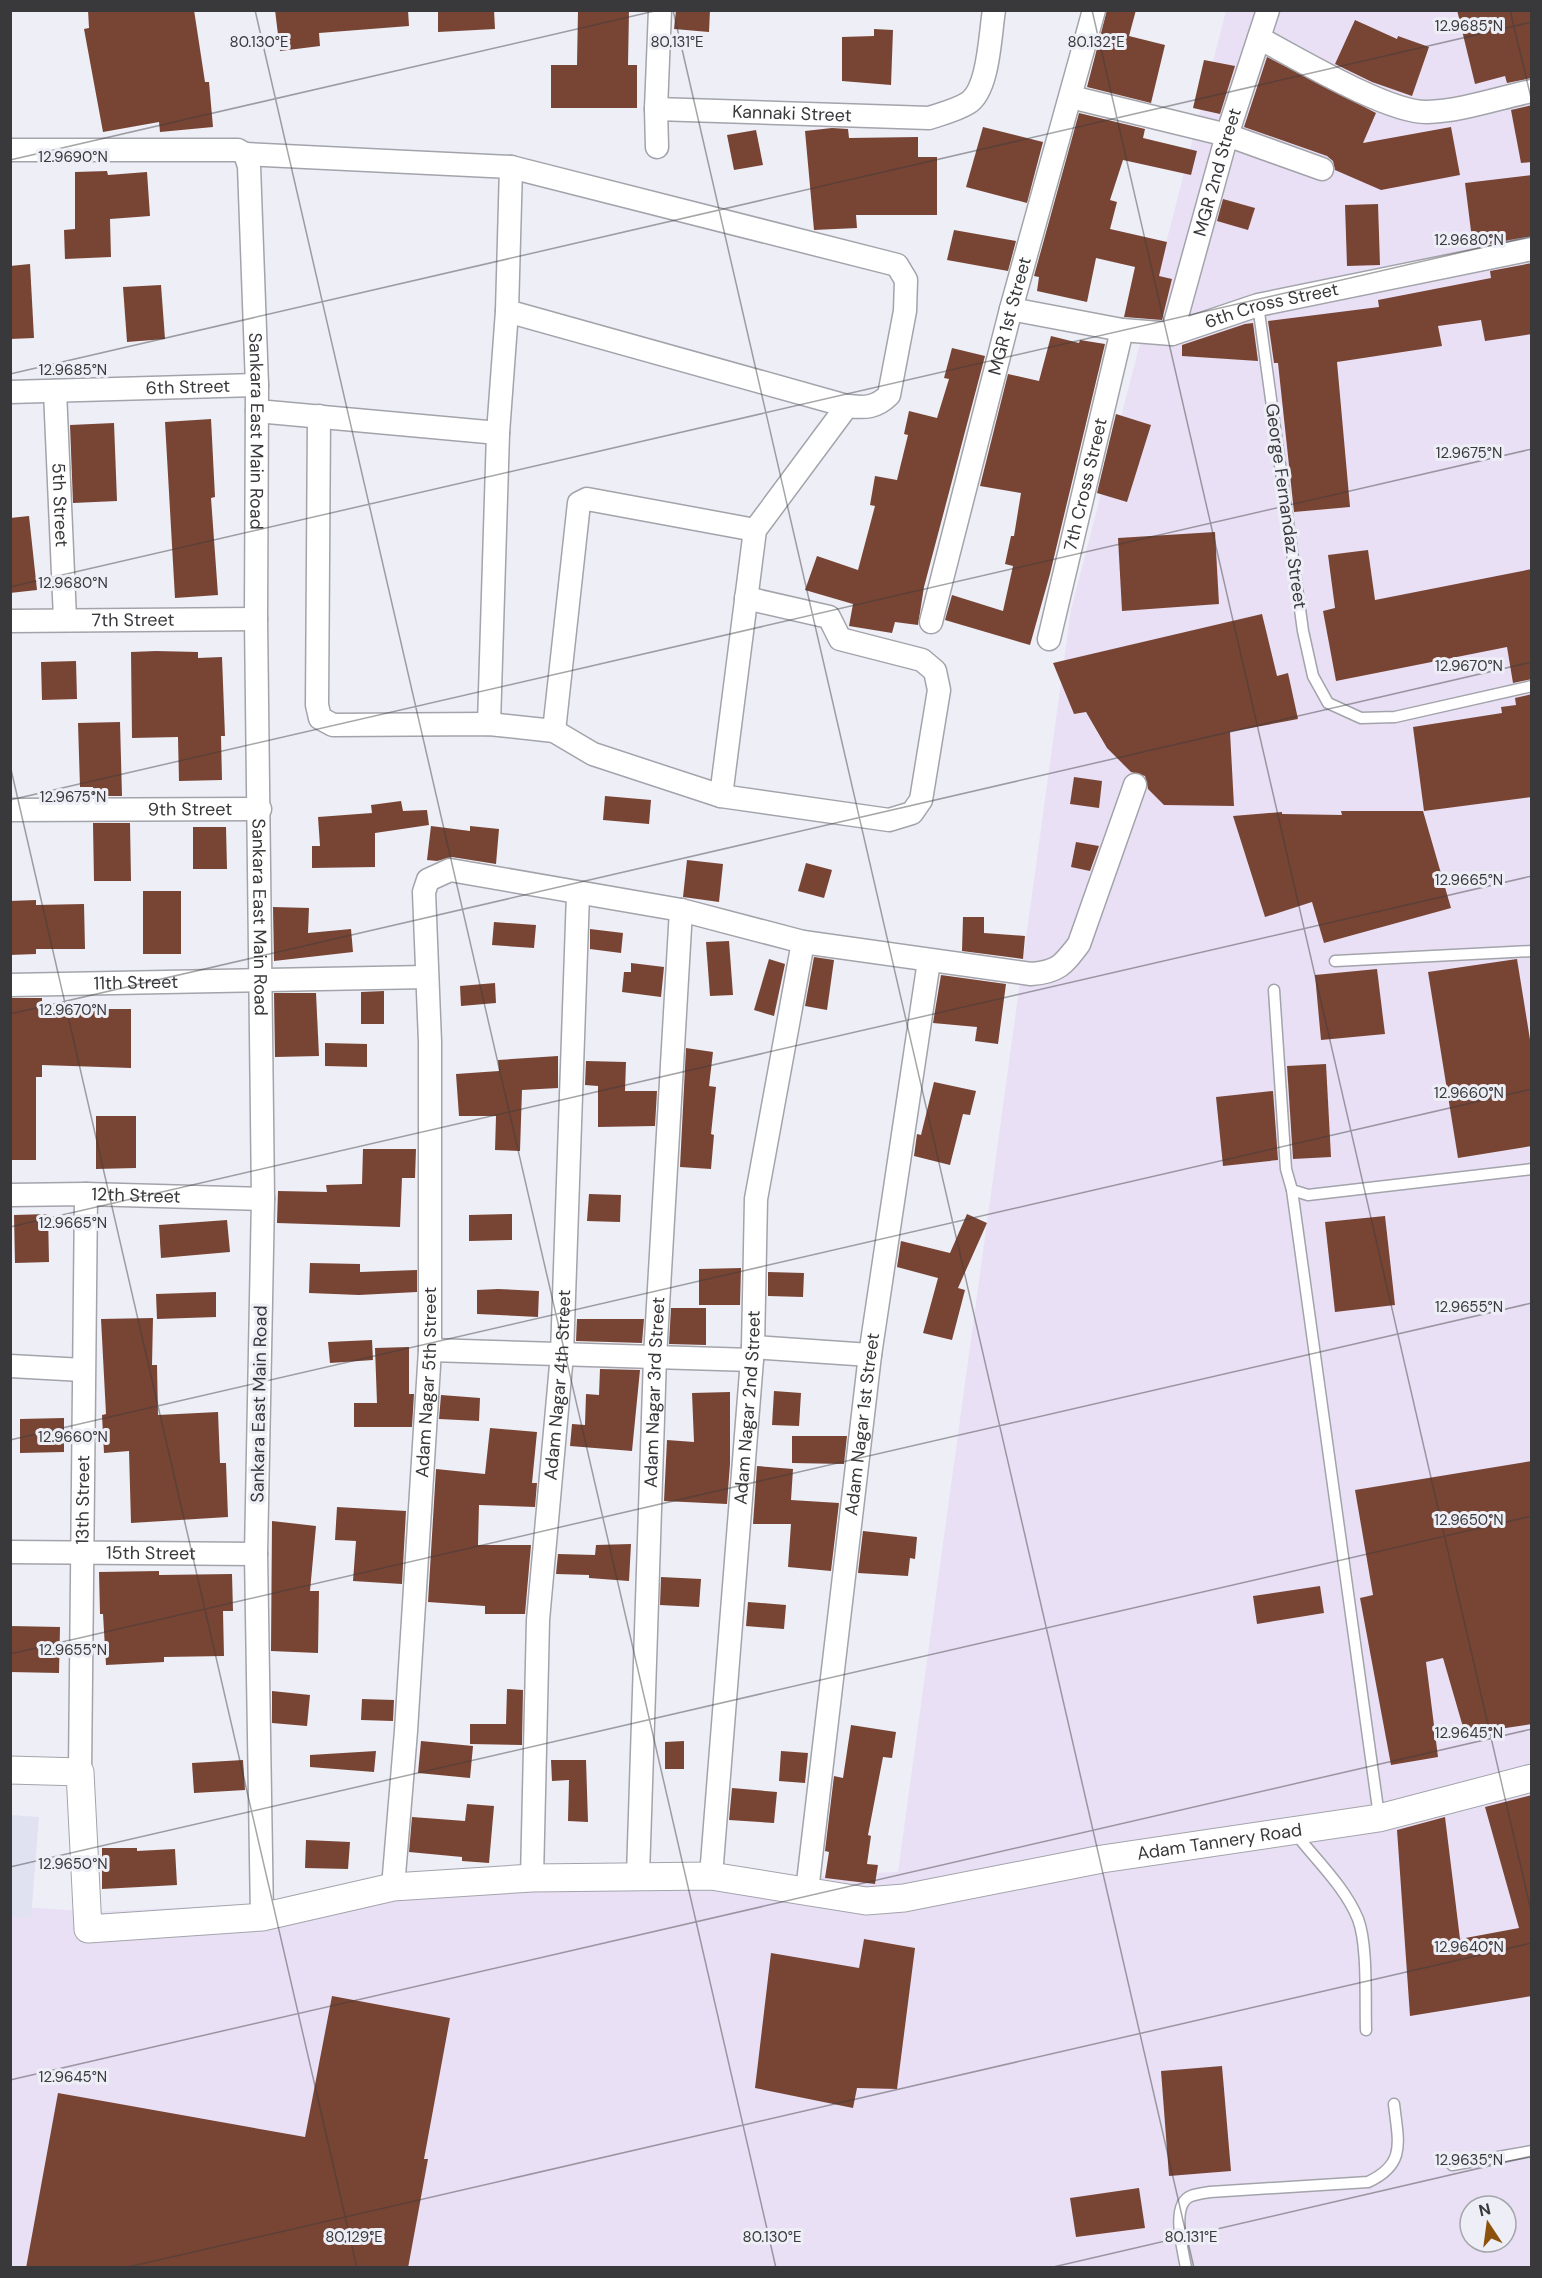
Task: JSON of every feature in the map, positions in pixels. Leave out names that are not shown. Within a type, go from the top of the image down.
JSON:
[{"type":"street","points":[[657,147],[656,109],[660,10]]},
{"type":"street","name":"Kannaki Street","points":[[656,109],[929,118],[969,103],[977,94],[983,83],[994,10]]},
{"type":"street","name":"MGR 1st Street","points":[[931,622],[1011,309],[1095,10]]},
{"type":"street","name":"MGR 2nd Street","points":[[1173,334],[1227,135],[1268,10]]},
{"type":"street","points":[[1259,38],[1359,90],[1410,111],[1427,112],[1532,91]]},
{"type":"street","points":[[1071,97],[1227,135],[1322,169]]},
{"type":"street","points":[[10,150],[238,150],[245,154],[511,167],[897,265],[906,280],[905,311],[889,395],[881,404],[867,408],[848,406],[507,311]]},
{"type":"street","name":"Sankara East Main Road","points":[[245,154],[249,166],[257,385],[256,619],[263,1199],[256,1554],[262,1917]]},
{"type":"street","points":[[489,724],[498,433],[507,311],[511,167]]},
{"type":"street","name":"6th Cross Street","points":[[1011,309],[1122,330],[1173,334],[1258,305],[1532,249]]},
{"type":"street","name":"7th Cross Street","points":[[1049,639],[1122,330]]},
{"type":"street","name":"6th Street","points":[[10,392],[257,385]]},
{"type":"street","name":"5th Street","points":[[55,391],[65,619]]},
{"type":"street","points":[[721,796],[755,530],[848,406]]},
{"type":"street","points":[[257,411],[498,433]]},
{"type":"street","points":[[319,416],[317,705],[320,718],[333,725],[489,724],[554,731],[593,754],[721,796],[889,820],[912,813],[921,800],[939,690],[935,671],[922,660],[840,639],[829,617],[746,598]]},
{"type":"street","points":[[554,731],[579,503],[587,499],[755,530]]},
{"type":"street","name":"7th Street","points":[[10,621],[256,619]]},
{"type":"street","points":[[578,894],[681,910],[803,942],[929,962],[1031,974],[1050,972],[1063,964],[1079,944],[1136,785]]},
{"type":"street","name":"9th Street","points":[[10,810],[260,809]]},
{"type":"street","name":"Adam Nagar 5th Street","points":[[393,1887],[406,1731],[430,1350],[427,977],[424,892],[428,880],[450,870],[578,894]]},
{"type":"street","name":"Adam Nagar 4th Street","points":[[532,1878],[538,1620],[562,1354],[578,894]]},
{"type":"street","name":"Adam Nagar 3rd Street","points":[[638,1875],[654,1357],[681,910]]},
{"type":"street","name":"Adam Nagar 2nd Street","points":[[711,1876],[752,1354],[756,1199],[803,942]]},
{"type":"street","name":"Adam Nagar 1st Street","points":[[807,1891],[870,1355],[929,962]]},
{"type":"street","name":"11th Street","points":[[10,984],[427,977]]},
{"type":"street","name":"12th Street","points":[[10,1195],[86,1194],[263,1199]]},
{"type":"street","name":"13th Street","points":[[80,1772],[86,1194]]},
{"type":"street","points":[[430,1350],[654,1357],[752,1354],[870,1355]]},
{"type":"street","points":[[10,1366],[83,1370]]},
{"type":"street","name":"15th Street","points":[[10,1552],[256,1554]]},
{"type":"street","points":[[10,1770],[80,1772]]},
{"type":"street","name":"Adam Tannery Road","points":[[80,1772],[88,1929],[262,1917],[393,1887],[532,1878],[638,1875],[711,1876],[866,1901],[904,1898],[1102,1859],[1379,1818],[1532,1778]]},
{"type":"lane","name":"George Fernandaz Street","points":[[1258,305],[1303,631],[1313,676],[1328,703],[1361,717],[1395,717],[1532,686]]},
{"type":"lane","points":[[1335,961],[1532,951]]},
{"type":"lane","points":[[1274,990],[1286,1169],[1292,1190],[1379,1818]]},
{"type":"lane","points":[[1292,1190],[1308,1195],[1532,1169]]},
{"type":"lane","points":[[1293,1830],[1350,1903],[1359,1920],[1362,1937],[1366,2030]]},
{"type":"lane","points":[[1186,2268],[1179,2207],[1188,2196],[1210,2192],[1368,2182],[1384,2174],[1394,2164],[1399,2150],[1394,2104]]},
{"type":"lane","points":[[1452,2165],[1532,2151]]},
{"type":"shaded area","points":[[1226,11],[1531,11],[1531,2267],[11,2267],[10,1906],[93,1912],[898,1872],[1071,610]]},
{"type":"shaded area","points":[[11,1815],[39,1817],[31,1917],[11,1917]]},
{"type":"building","points":[[88,10],[194,10],[205,82],[209,82],[213,127],[160,132],[159,122],[103,132],[84,29],[89,28]]},
{"type":"building","points":[[275,10],[408,10],[409,26],[319,33],[320,46],[280,51]]},
{"type":"building","points":[[438,10],[494,10],[495,29],[438,32]]},
{"type":"building","points":[[578,10],[629,11],[628,65],[637,65],[637,108],[551,108],[551,65],[577,65]]},
{"type":"building","points":[[676,10],[710,10],[709,32],[674,29]]},
{"type":"building","points":[[1107,10],[1136,10],[1129,36],[1165,45],[1151,103],[1087,87]]},
{"type":"building","points":[[1457,10],[1532,10],[1532,78],[1507,83],[1505,76],[1475,84]]},
{"type":"building","points":[[1355,20],[1397,39],[1398,36],[1429,47],[1412,96],[1372,82],[1335,64]]},
{"type":"building","points":[[874,29],[893,30],[891,85],[842,81],[842,37],[874,36]]},
{"type":"building","points":[[1267,57],[1376,113],[1363,143],[1451,127],[1460,175],[1381,190],[1335,170],[1333,161],[1327,156],[1244,127]]},
{"type":"building","points":[[1204,60],[1235,66],[1220,114],[1193,108]]},
{"type":"building","points":[[1532,105],[1532,162],[1521,163],[1511,110]]},
{"type":"building","points":[[1079,113],[1145,129],[1143,138],[1197,151],[1191,175],[1123,160],[1110,200],[1117,202],[1110,229],[1167,242],[1159,276],[1172,279],[1162,320],[1124,317],[1135,267],[1096,258],[1087,302],[1037,291],[1039,277],[1034,276]]},
{"type":"building","points":[[983,127],[1043,142],[1027,203],[966,187]]},
{"type":"building","points":[[848,129],[849,138],[918,137],[918,157],[937,157],[937,215],[856,215],[857,228],[814,230],[805,131]]},
{"type":"building","points":[[756,130],[763,165],[734,170],[727,135]]},
{"type":"building","points":[[107,171],[108,175],[147,172],[150,216],[110,219],[111,257],[65,259],[64,230],[75,229],[75,172]]},
{"type":"building","points":[[1532,175],[1532,236],[1473,247],[1465,183]]},
{"type":"building","points":[[1223,199],[1255,208],[1248,230],[1217,221]]},
{"type":"building","points":[[1378,204],[1380,265],[1347,266],[1345,205]]},
{"type":"building","points":[[954,230],[1016,241],[1008,271],[947,260]]},
{"type":"building","points":[[1532,263],[1532,334],[1485,341],[1481,320],[1438,326],[1442,346],[1337,362],[1350,507],[1294,512],[1278,363],[1274,363],[1268,321],[1379,307],[1378,300],[1491,278],[1490,271]]},
{"type":"building","points":[[30,264],[34,338],[10,339],[10,266]]},
{"type":"building","points":[[161,285],[165,339],[127,342],[123,287]]},
{"type":"building","points":[[1253,323],[1258,361],[1182,356],[1182,345]]},
{"type":"building","points":[[1051,336],[1079,343],[1080,340],[1105,344],[1050,574],[1030,645],[945,620],[952,595],[1003,611],[1013,566],[1005,564],[1011,536],[1014,536],[1021,493],[980,486],[1008,374],[1039,381]]},
{"type":"building","points":[[952,348],[985,356],[924,587],[918,625],[895,622],[892,633],[849,626],[853,604],[805,590],[817,556],[858,570],[875,506],[870,505],[875,476],[897,480],[908,435],[904,434],[909,411],[937,418],[949,379],[944,378]]},
{"type":"building","points":[[1116,414],[1151,425],[1127,502],[1097,493]]},
{"type":"building","points":[[211,419],[215,497],[211,498],[218,595],[175,598],[165,422]]},
{"type":"building","points":[[114,423],[117,501],[73,503],[70,425]]},
{"type":"building","points":[[29,516],[37,590],[10,593],[10,518]]},
{"type":"building","points":[[1215,532],[1219,604],[1122,611],[1118,538]]},
{"type":"building","points":[[1368,550],[1375,600],[1532,569],[1532,679],[1513,683],[1507,647],[1336,681],[1323,611],[1335,608],[1328,555]]},
{"type":"building","points":[[1262,614],[1277,676],[1288,673],[1298,719],[1230,732],[1234,806],[1164,805],[1148,789],[1145,776],[1131,772],[1107,748],[1086,712],[1074,714],[1053,663]]},
{"type":"building","points":[[131,652],[198,652],[198,658],[222,657],[225,736],[221,736],[222,780],[179,781],[178,737],[132,738]]},
{"type":"building","points":[[76,661],[77,699],[42,700],[41,662]]},
{"type":"building","points":[[1532,694],[1532,797],[1424,811],[1413,727],[1502,713],[1501,707],[1516,705],[1515,698]]},
{"type":"building","points":[[120,722],[122,796],[93,796],[93,787],[80,787],[78,723]]},
{"type":"building","points":[[1074,777],[1102,781],[1099,808],[1070,804]]},
{"type":"building","points":[[605,796],[651,800],[649,824],[603,820]]},
{"type":"building","points":[[401,801],[403,811],[427,810],[429,825],[375,833],[375,867],[312,868],[312,846],[320,846],[318,817],[372,813],[371,805]]},
{"type":"building","points":[[1341,811],[1423,811],[1451,908],[1324,943],[1312,902],[1265,917],[1233,816],[1282,812],[1282,814],[1342,815]]},
{"type":"building","points":[[93,823],[130,823],[131,881],[94,881]]},
{"type":"building","points":[[431,826],[470,831],[470,826],[499,829],[496,864],[452,857],[437,861],[427,860]]},
{"type":"building","points":[[193,827],[226,827],[227,869],[193,869]]},
{"type":"building","points":[[1076,842],[1099,846],[1090,871],[1071,867]]},
{"type":"building","points":[[687,860],[723,864],[719,902],[683,897]]},
{"type":"building","points":[[806,863],[832,870],[824,898],[798,891]]},
{"type":"building","points":[[143,891],[181,891],[181,954],[143,954]]},
{"type":"building","points":[[36,900],[36,905],[84,904],[85,949],[36,949],[36,954],[10,955],[10,901]]},
{"type":"building","points":[[273,907],[309,908],[308,933],[351,929],[353,952],[274,961]]},
{"type":"building","points":[[963,917],[984,917],[984,933],[1025,936],[1023,959],[962,951]]},
{"type":"building","points":[[494,922],[536,925],[534,948],[492,945]]},
{"type":"building","points":[[590,929],[623,933],[621,953],[590,949]]},
{"type":"building","points":[[729,941],[733,995],[710,996],[706,942]]},
{"type":"building","points":[[814,957],[834,960],[827,1010],[805,1006]]},
{"type":"building","points":[[769,959],[785,964],[774,1016],[754,1010]]},
{"type":"building","points":[[1517,959],[1532,1052],[1532,1146],[1458,1158],[1428,972]]},
{"type":"building","points":[[631,963],[664,967],[661,997],[622,992],[624,972],[631,972]]},
{"type":"building","points":[[1377,969],[1385,1034],[1321,1040],[1315,975]]},
{"type":"building","points":[[941,975],[1006,984],[998,1044],[975,1041],[977,1027],[933,1023]]},
{"type":"building","points":[[495,983],[496,1003],[461,1006],[460,986]]},
{"type":"building","points":[[384,991],[384,1024],[361,1024],[361,992]]},
{"type":"building","points":[[274,993],[316,993],[319,1056],[275,1057]]},
{"type":"building","points":[[10,998],[42,998],[42,1009],[131,1009],[131,1068],[42,1065],[42,1077],[36,1077],[36,1160],[10,1160]]},
{"type":"building","points":[[325,1043],[367,1044],[367,1067],[325,1066]]},
{"type":"building","points":[[686,1048],[713,1052],[709,1086],[716,1087],[711,1134],[714,1135],[711,1169],[680,1167]]},
{"type":"building","points":[[558,1056],[558,1088],[522,1090],[520,1151],[495,1150],[496,1116],[459,1116],[456,1074],[499,1071],[498,1060]]},
{"type":"building","points":[[586,1061],[626,1062],[625,1091],[657,1091],[655,1126],[598,1127],[598,1086],[585,1085]]},
{"type":"building","points":[[1326,1064],[1331,1157],[1293,1159],[1287,1066]]},
{"type":"building","points":[[934,1082],[976,1091],[970,1115],[963,1114],[950,1165],[914,1156],[917,1134],[921,1135]]},
{"type":"building","points":[[1273,1091],[1278,1160],[1223,1166],[1216,1097]]},
{"type":"building","points":[[96,1116],[136,1116],[136,1168],[96,1169]]},
{"type":"building","points":[[363,1149],[416,1149],[415,1178],[402,1178],[400,1227],[277,1223],[278,1191],[327,1192],[326,1185],[362,1184]]},
{"type":"building","points":[[589,1194],[621,1195],[620,1222],[587,1221]]},
{"type":"building","points":[[48,1214],[49,1262],[15,1263],[14,1215]]},
{"type":"building","points":[[512,1214],[512,1240],[469,1241],[469,1215]]},
{"type":"building","points":[[967,1214],[987,1223],[958,1288],[965,1290],[952,1340],[923,1333],[938,1278],[897,1267],[901,1241],[950,1253]]},
{"type":"building","points":[[1385,1216],[1395,1305],[1335,1312],[1325,1222]]},
{"type":"building","points":[[227,1220],[230,1252],[161,1258],[159,1225]]},
{"type":"building","points":[[310,1263],[360,1264],[360,1272],[417,1270],[417,1292],[359,1295],[309,1293]]},
{"type":"building","points":[[741,1268],[740,1305],[699,1305],[699,1269]]},
{"type":"building","points":[[768,1272],[804,1273],[803,1297],[768,1296]]},
{"type":"building","points":[[477,1290],[539,1291],[538,1317],[477,1314]]},
{"type":"building","points":[[216,1292],[216,1317],[157,1319],[156,1294]]},
{"type":"building","points":[[671,1308],[706,1308],[706,1345],[669,1344]]},
{"type":"building","points":[[153,1318],[152,1365],[157,1365],[158,1415],[218,1412],[220,1463],[226,1463],[228,1517],[131,1523],[129,1451],[104,1453],[102,1415],[106,1414],[101,1319]]},
{"type":"building","points":[[577,1319],[644,1319],[642,1343],[576,1341]]},
{"type":"building","points":[[372,1340],[373,1360],[330,1363],[328,1342]]},
{"type":"building","points":[[409,1347],[409,1394],[414,1394],[412,1427],[354,1427],[354,1403],[377,1403],[375,1348]]},
{"type":"building","points":[[600,1369],[640,1370],[632,1451],[570,1446],[572,1424],[585,1425],[586,1394],[599,1395]]},
{"type":"building","points":[[774,1391],[801,1393],[799,1426],[772,1425]]},
{"type":"building","points":[[730,1392],[730,1464],[727,1504],[664,1501],[667,1440],[694,1442],[692,1393]]},
{"type":"building","points":[[441,1395],[480,1398],[479,1421],[439,1419]]},
{"type":"building","points":[[64,1418],[64,1452],[20,1453],[20,1419]]},
{"type":"building","points":[[490,1428],[537,1432],[532,1483],[537,1483],[535,1507],[479,1505],[478,1545],[531,1545],[525,1614],[485,1614],[485,1606],[428,1602],[436,1469],[485,1474]]},
{"type":"building","points":[[792,1436],[847,1436],[844,1464],[792,1463]]},
{"type":"building","points":[[1532,1461],[1532,1724],[1465,1734],[1443,1658],[1426,1662],[1438,1757],[1391,1765],[1360,1598],[1373,1595],[1355,1490]]},
{"type":"building","points":[[757,1466],[793,1469],[791,1500],[839,1503],[831,1571],[788,1567],[791,1524],[753,1524]]},
{"type":"building","points":[[337,1507],[406,1511],[402,1584],[353,1581],[356,1541],[335,1540]]},
{"type":"building","points":[[272,1521],[316,1526],[310,1591],[319,1591],[318,1653],[271,1651]]},
{"type":"building","points":[[863,1531],[917,1537],[915,1559],[910,1558],[908,1576],[858,1573]]},
{"type":"building","points":[[631,1544],[629,1581],[589,1578],[589,1575],[556,1574],[558,1554],[595,1555],[596,1545]]},
{"type":"building","points":[[159,1571],[159,1575],[232,1574],[233,1611],[223,1611],[224,1656],[164,1657],[164,1662],[106,1665],[103,1614],[100,1614],[99,1572]]},
{"type":"building","points":[[661,1577],[701,1579],[699,1607],[660,1605]]},
{"type":"building","points":[[1320,1586],[1324,1613],[1257,1624],[1253,1596]]},
{"type":"building","points":[[748,1602],[786,1605],[784,1629],[746,1626]]},
{"type":"building","points":[[10,1626],[60,1627],[59,1673],[10,1672]]},
{"type":"building","points":[[507,1689],[523,1690],[522,1745],[470,1744],[470,1724],[506,1724]]},
{"type":"building","points":[[272,1691],[310,1695],[307,1726],[272,1723]]},
{"type":"building","points":[[362,1699],[394,1700],[393,1721],[361,1720]]},
{"type":"building","points":[[851,1725],[896,1732],[892,1758],[883,1757],[868,1835],[871,1836],[867,1864],[878,1865],[875,1884],[825,1878],[829,1852],[825,1851],[834,1776],[843,1778]]},
{"type":"building","points":[[421,1741],[473,1746],[470,1778],[418,1773]]},
{"type":"building","points":[[684,1741],[684,1769],[665,1769],[665,1742]]},
{"type":"building","points":[[376,1751],[374,1772],[310,1767],[310,1755]]},
{"type":"building","points":[[781,1751],[808,1753],[805,1783],[779,1781]]},
{"type":"building","points":[[243,1760],[245,1790],[194,1793],[192,1763]]},
{"type":"building","points":[[551,1760],[586,1760],[588,1822],[568,1821],[569,1780],[552,1781]]},
{"type":"building","points":[[732,1788],[777,1792],[774,1823],[729,1820]]},
{"type":"building","points":[[1532,1795],[1532,1996],[1410,2016],[1397,1830],[1445,1817],[1460,1939],[1519,1928],[1485,1807]]},
{"type":"building","points":[[467,1804],[494,1806],[489,1863],[462,1861],[462,1857],[409,1852],[412,1817],[465,1821]]},
{"type":"building","points":[[306,1840],[350,1842],[348,1869],[305,1868]]},
{"type":"building","points":[[102,1848],[137,1848],[137,1851],[175,1849],[177,1885],[102,1889]]},
{"type":"building","points":[[864,1939],[915,1948],[897,2089],[857,2088],[853,2108],[755,2088],[771,1953],[859,1968]]},
{"type":"building","points":[[332,1996],[450,2018],[424,2159],[428,2159],[408,2268],[26,2268],[58,2093],[305,2137]]},
{"type":"building","points":[[1222,2066],[1231,2171],[1169,2176],[1161,2071]]},
{"type":"building","points":[[1139,2188],[1145,2228],[1076,2237],[1070,2198]]}]
